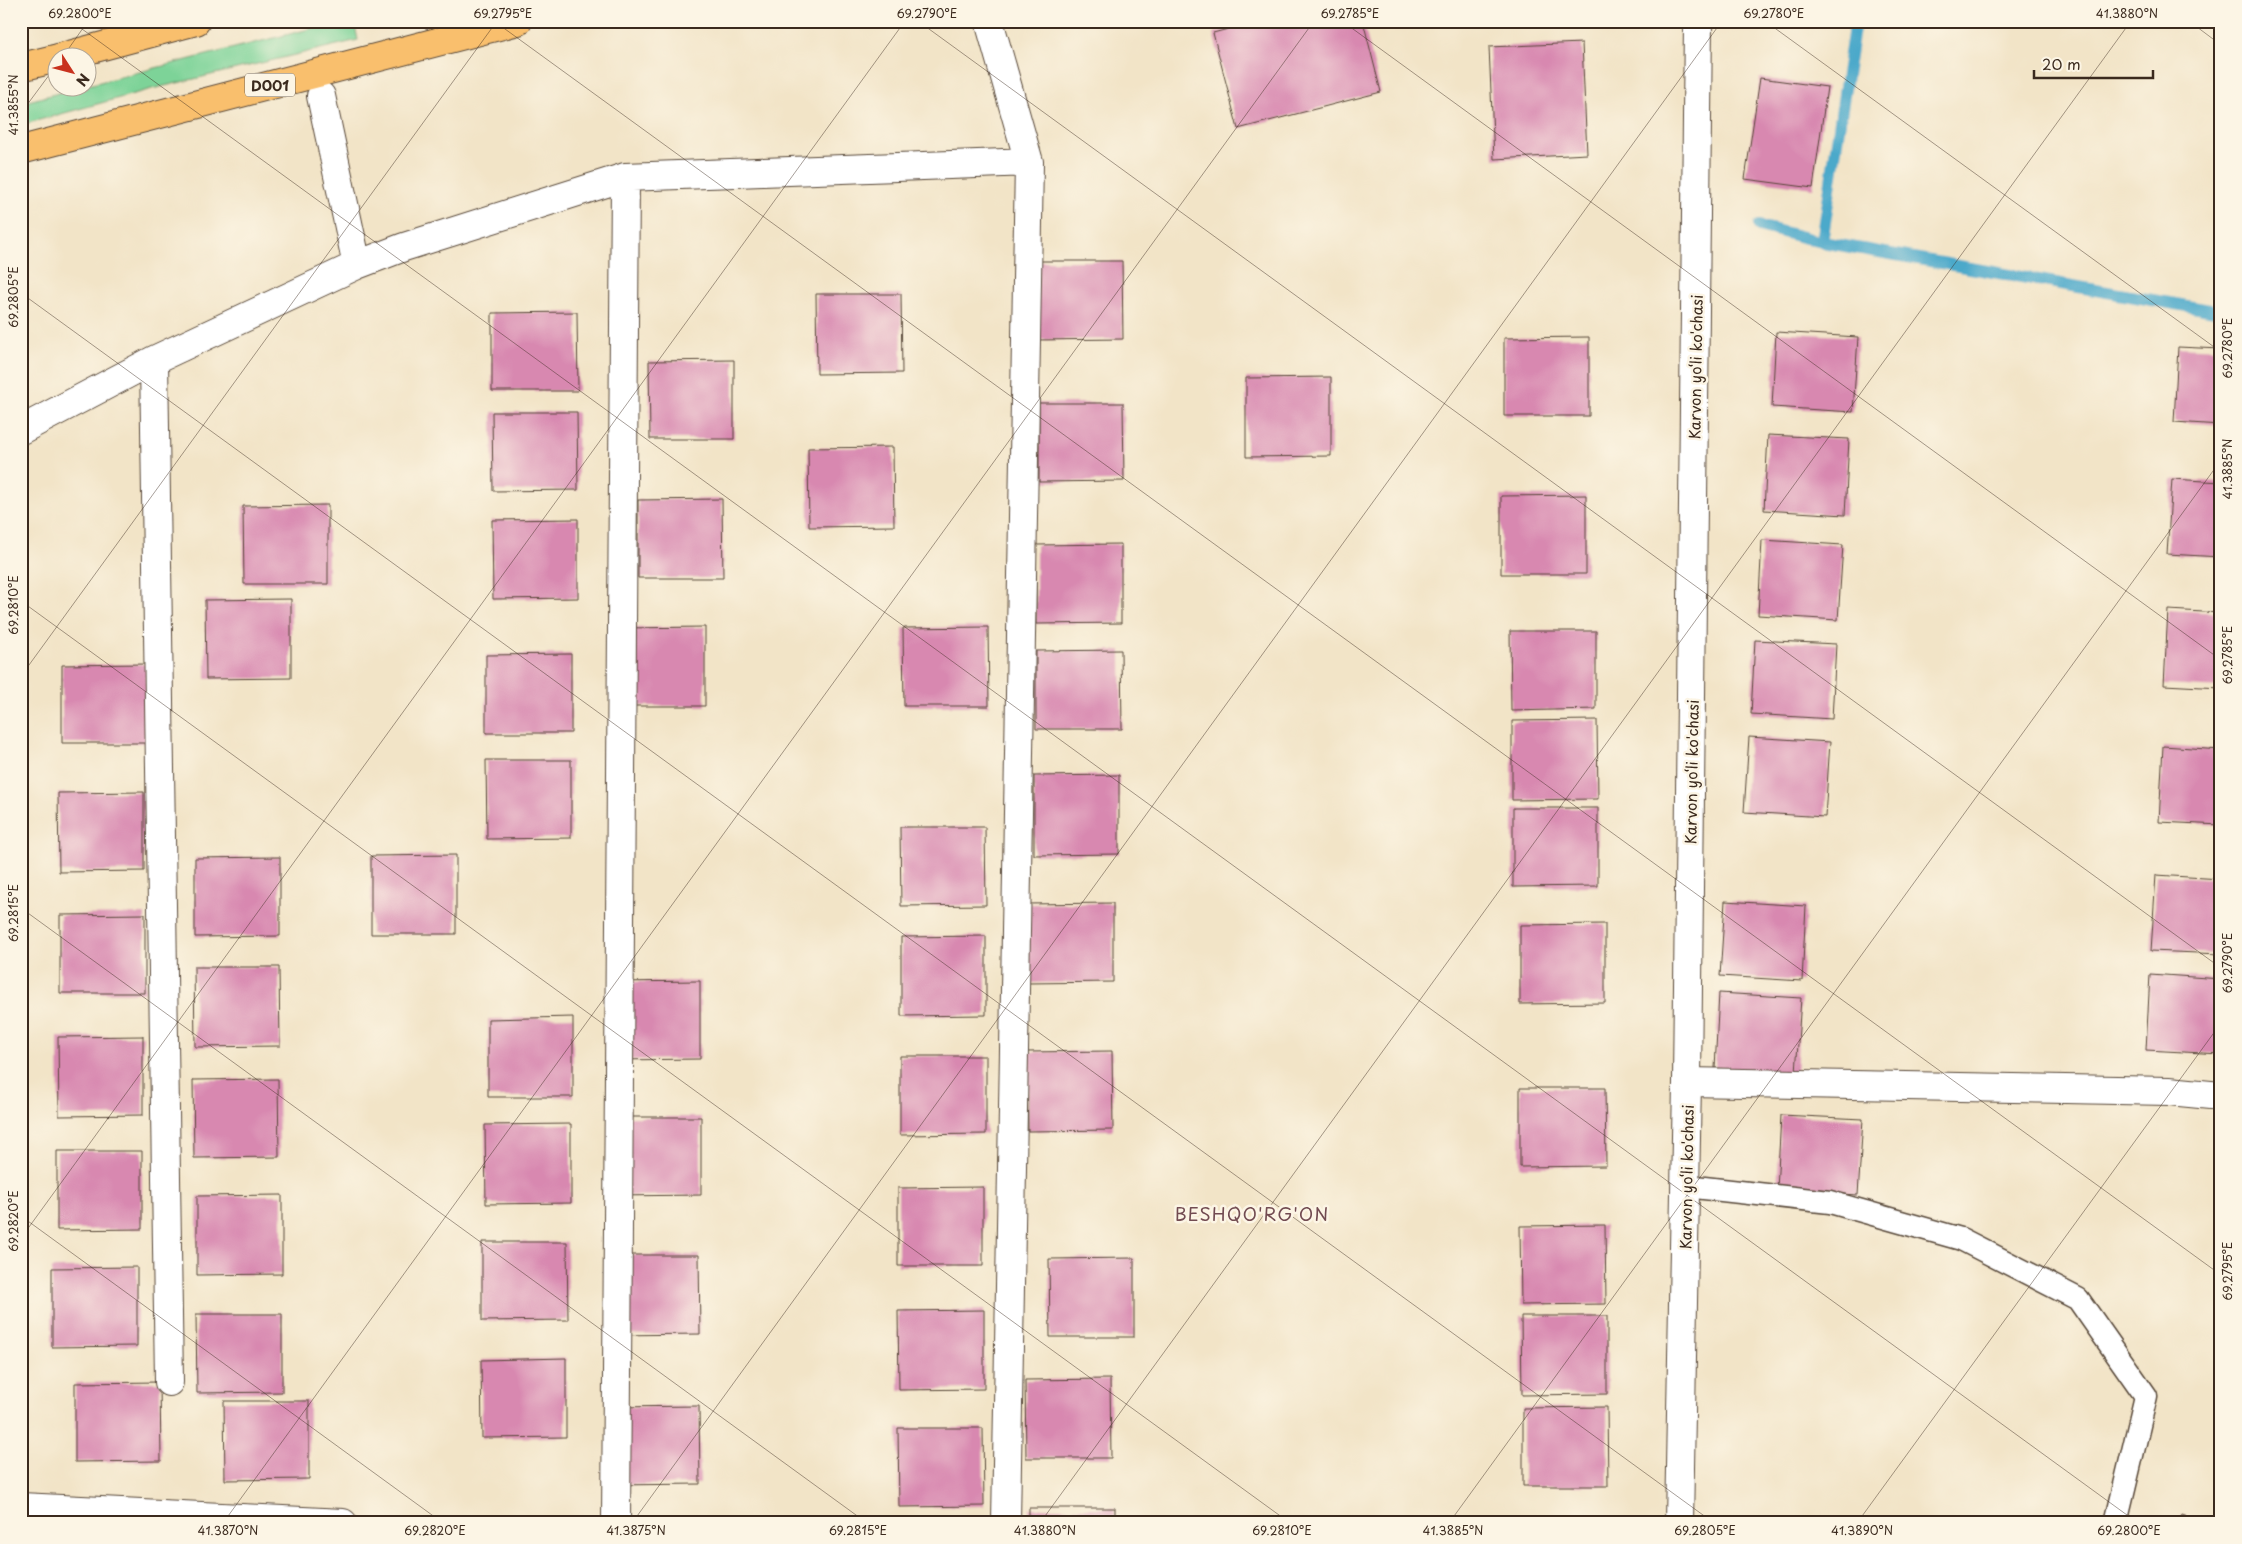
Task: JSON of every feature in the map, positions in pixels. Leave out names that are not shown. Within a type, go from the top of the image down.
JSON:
[{"type":"highway","points":[[95,48],[196,21]]},
{"type":"highway","name":"D001","points":[[21,150],[443,30],[518,21]]},
{"type":"highway","points":[[21,67],[48,60]]},
{"type":"street","points":[[989,21],[1029,162],[1006,1523]]},
{"type":"street","name":"Karvon yo‘li ko'chasi","points":[[1679,1523],[1688,1082],[1698,21]]},
{"type":"street","points":[[321,96],[357,265]]},
{"type":"street","points":[[21,430],[154,360],[357,265],[404,247],[625,177],[1029,162]]},
{"type":"street","points":[[616,1523],[625,177]]},
{"type":"street","points":[[154,360],[169,1382]]},
{"type":"street","points":[[1688,1082],[2169,1091],[2221,1096]]},
{"type":"street","points":[[21,1507],[343,1523]]},
{"type":"lane","points":[[1686,1186],[1830,1202],[1961,1239],[2078,1299],[2146,1396],[2116,1523]]},
{"type":"green space","points":[[341,21],[354,21],[358,40],[152,89],[21,125],[21,103],[48,96],[48,98],[98,98],[98,82]]},
{"type":"building","points":[[1258,21],[1363,21],[1381,92],[1238,129],[1213,33]]},
{"type":"building","points":[[1582,43],[1587,154],[1494,159],[1489,47]]},
{"type":"building","points":[[1760,78],[1827,87],[1813,188],[1745,179]]},
{"type":"building","points":[[1037,261],[1122,261],[1123,339],[1037,340]]},
{"type":"building","points":[[816,294],[901,294],[902,373],[817,374]]},
{"type":"building","points":[[577,312],[578,391],[492,391],[492,313]]},
{"type":"building","points":[[1776,332],[1858,337],[1853,412],[1772,407]]},
{"type":"building","points":[[1589,337],[1589,416],[1504,416],[1504,338]]},
{"type":"building","points":[[2178,347],[2221,349],[2221,425],[2174,422]]},
{"type":"building","points":[[734,360],[734,439],[650,439],[649,361]]},
{"type":"building","points":[[1331,377],[1331,456],[1246,457],[1246,378]]},
{"type":"building","points":[[1039,403],[1123,403],[1124,481],[1039,482]]},
{"type":"building","points":[[492,412],[577,412],[578,490],[493,491]]},
{"type":"building","points":[[1768,435],[1849,439],[1845,515],[1764,510]]},
{"type":"building","points":[[893,447],[894,526],[809,527],[808,448]]},
{"type":"building","points":[[2172,479],[2221,482],[2221,557],[2167,554]]},
{"type":"building","points":[[1586,495],[1586,574],[1501,574],[1501,496]]},
{"type":"building","points":[[722,499],[723,578],[638,578],[638,500]]},
{"type":"building","points":[[328,505],[328,584],[244,584],[243,506]]},
{"type":"building","points":[[578,519],[578,598],[493,599],[492,520]]},
{"type":"building","points":[[1762,540],[1843,545],[1838,620],[1758,615]]},
{"type":"building","points":[[1121,544],[1121,623],[1036,624],[1036,545]]},
{"type":"building","points":[[291,599],[291,678],[206,679],[205,600]]},
{"type":"building","points":[[2168,610],[2221,613],[2221,688],[2164,685]]},
{"type":"building","points":[[705,627],[705,706],[621,706],[621,628]]},
{"type":"building","points":[[988,627],[989,706],[904,706],[903,628]]},
{"type":"building","points":[[1510,631],[1596,631],[1596,709],[1511,711]]},
{"type":"building","points":[[1755,640],[1836,644],[1832,719],[1751,714]]},
{"type":"building","points":[[1121,650],[1122,729],[1036,729],[1036,651]]},
{"type":"building","points":[[571,654],[571,733],[486,733],[486,655]]},
{"type":"building","points":[[146,664],[147,743],[62,743],[62,665]]},
{"type":"building","points":[[1597,720],[1598,799],[1512,800],[1512,721]]},
{"type":"building","points":[[1749,737],[1830,742],[1825,817],[1744,812]]},
{"type":"building","points":[[2163,746],[2221,750],[2221,825],[2159,822]]},
{"type":"building","points":[[486,760],[571,760],[571,838],[487,839]]},
{"type":"building","points":[[1119,775],[1119,854],[1034,855],[1034,776]]},
{"type":"building","points":[[144,792],[144,871],[59,872],[58,793]]},
{"type":"building","points":[[1513,808],[1598,808],[1598,886],[1513,887]]},
{"type":"building","points":[[900,827],[985,827],[986,905],[901,906]]},
{"type":"building","points":[[456,855],[456,934],[371,934],[371,856]]},
{"type":"building","points":[[280,857],[280,936],[195,937],[195,858]]},
{"type":"building","points":[[2156,875],[2221,879],[2221,954],[2151,951]]},
{"type":"building","points":[[1725,901],[1806,906],[1802,981],[1720,976]]},
{"type":"building","points":[[1113,903],[1113,982],[1028,983],[1027,904]]},
{"type":"building","points":[[145,914],[145,993],[60,993],[60,915]]},
{"type":"building","points":[[1605,924],[1605,1003],[1520,1004],[1520,925]]},
{"type":"building","points":[[986,936],[986,1015],[901,1016],[901,937]]},
{"type":"building","points":[[194,967],[279,967],[280,1046],[195,1047]]},
{"type":"building","points":[[2150,974],[2221,979],[2221,1054],[2146,1050]]},
{"type":"building","points":[[700,981],[700,1059],[616,1060],[615,982]]},
{"type":"building","points":[[1719,993],[1801,998],[1796,1073],[1715,1068]]},
{"type":"building","points":[[573,1017],[573,1097],[488,1097],[488,1019]]},
{"type":"building","points":[[143,1036],[143,1115],[59,1116],[58,1037]]},
{"type":"building","points":[[1112,1051],[1113,1130],[1028,1131],[1027,1052]]},
{"type":"building","points":[[900,1056],[986,1056],[986,1134],[900,1135]]},
{"type":"building","points":[[278,1079],[279,1157],[194,1158],[193,1080]]},
{"type":"building","points":[[1520,1088],[1605,1088],[1606,1166],[1520,1167]]},
{"type":"building","points":[[1781,1115],[1863,1119],[1858,1195],[1777,1190]]},
{"type":"building","points":[[616,1117],[701,1117],[701,1195],[616,1196]]},
{"type":"building","points":[[571,1124],[571,1203],[486,1204],[485,1125]]},
{"type":"building","points":[[57,1151],[142,1151],[142,1229],[57,1230]]},
{"type":"building","points":[[983,1187],[983,1266],[898,1266],[898,1188]]},
{"type":"building","points":[[282,1195],[282,1274],[197,1275],[197,1196]]},
{"type":"building","points":[[1605,1225],[1606,1304],[1521,1305],[1520,1226]]},
{"type":"building","points":[[482,1242],[567,1242],[568,1320],[482,1321]]},
{"type":"building","points":[[614,1255],[699,1255],[700,1334],[615,1335]]},
{"type":"building","points":[[1134,1258],[1134,1337],[1050,1337],[1049,1259]]},
{"type":"building","points":[[137,1267],[137,1346],[52,1347],[52,1268]]},
{"type":"building","points":[[984,1310],[984,1389],[899,1390],[898,1311]]},
{"type":"building","points":[[196,1314],[282,1314],[282,1392],[197,1393]]},
{"type":"building","points":[[1521,1316],[1607,1316],[1607,1394],[1522,1395]]},
{"type":"building","points":[[566,1358],[566,1437],[482,1438],[481,1360]]},
{"type":"building","points":[[1110,1379],[1111,1458],[1026,1458],[1025,1380]]},
{"type":"building","points":[[160,1382],[161,1461],[75,1462],[75,1383]]},
{"type":"building","points":[[224,1401],[309,1401],[309,1479],[225,1480]]},
{"type":"building","points":[[699,1406],[700,1484],[614,1485],[614,1407]]},
{"type":"building","points":[[1607,1407],[1608,1486],[1523,1486],[1523,1408]]},
{"type":"building","points":[[898,1428],[983,1428],[984,1506],[899,1507]]},
{"type":"building","points":[[1029,1508],[1115,1508],[1115,1523],[1029,1523]]},
{"type":"building","points":[[2182,1515],[2203,1522],[2203,1523],[2179,1523]]},
{"type":"waterway","points":[[1822,242],[1855,21]]},
{"type":"waterway","points":[[1759,226],[1822,242],[2221,312]]},
{"type":"district","name":"BESHQO'RG'ON","points":[[1252,1213]]}]
